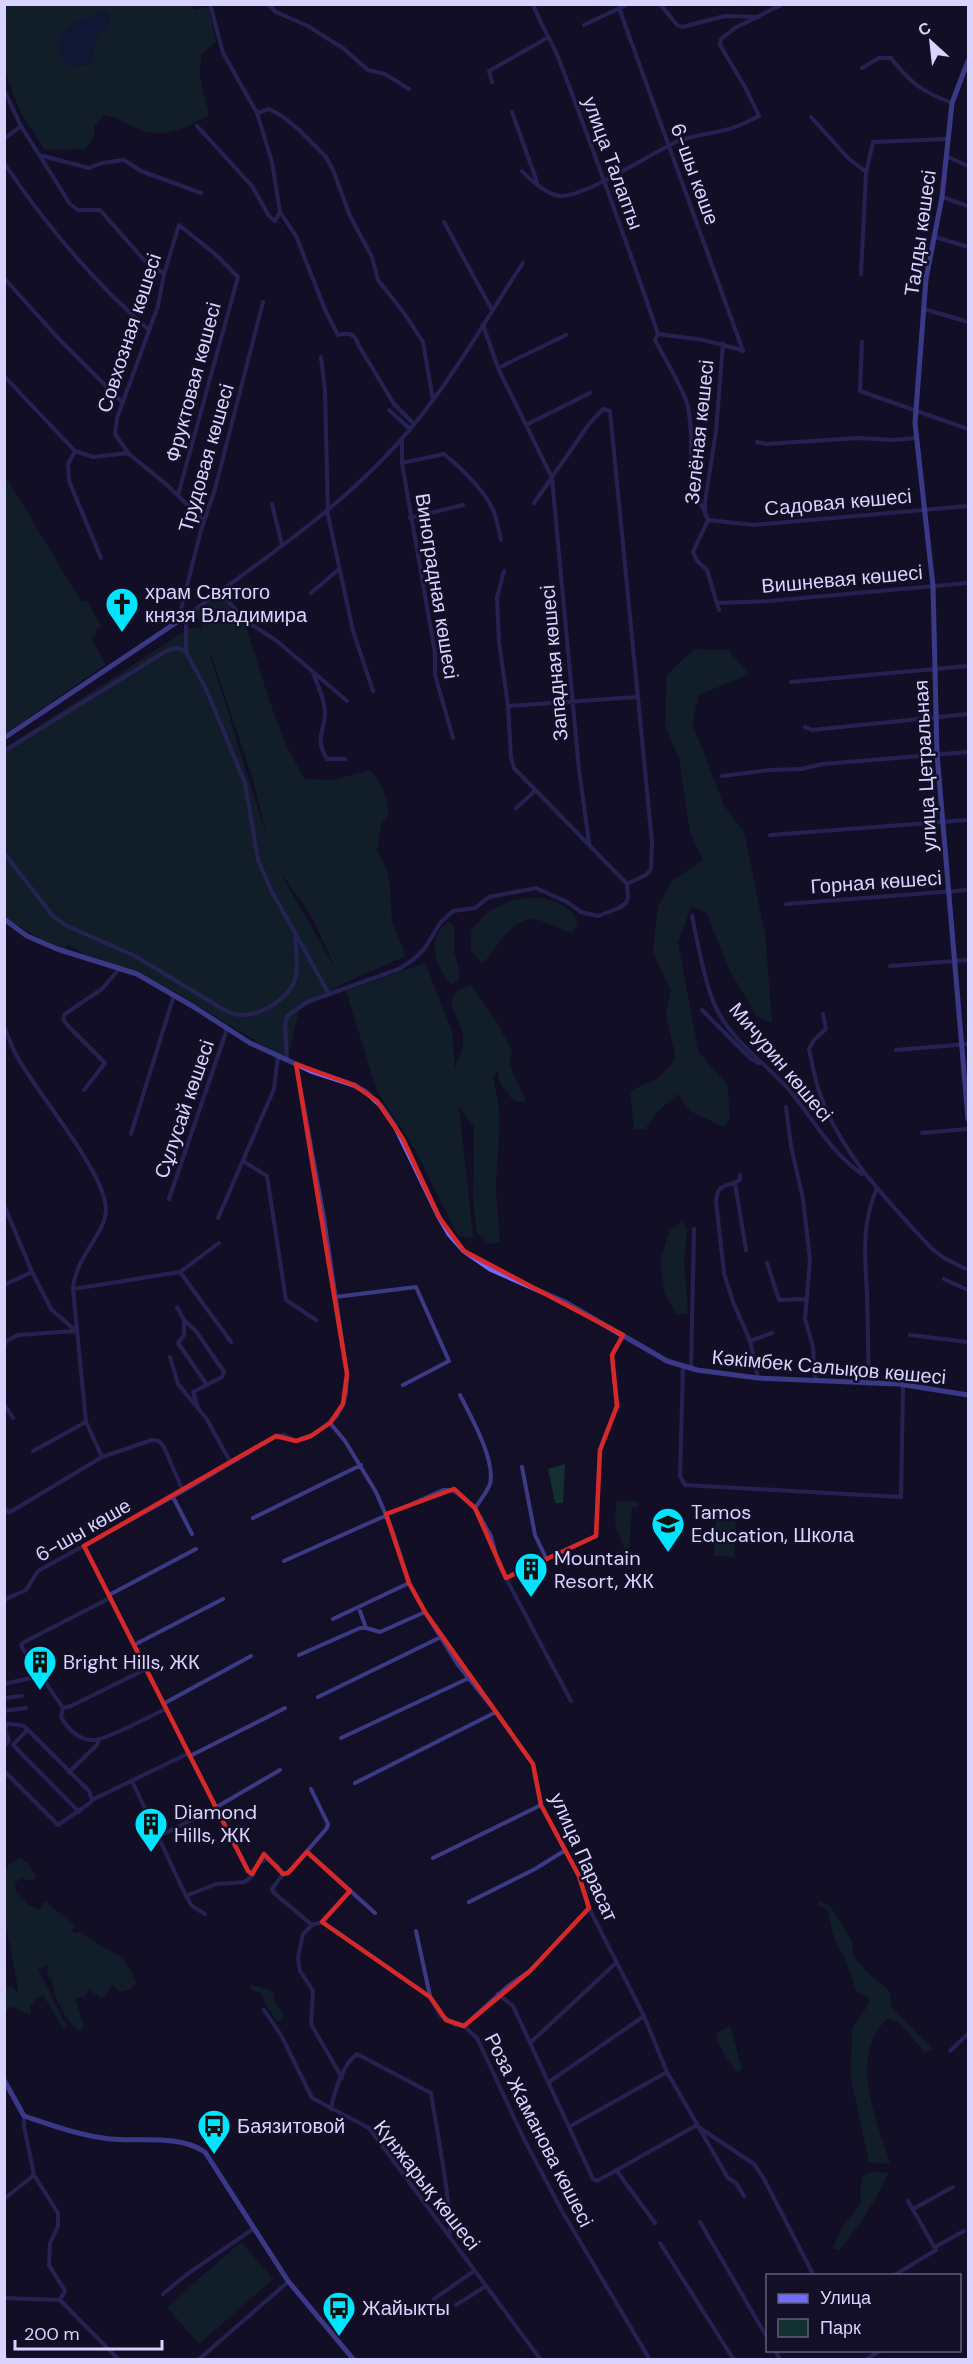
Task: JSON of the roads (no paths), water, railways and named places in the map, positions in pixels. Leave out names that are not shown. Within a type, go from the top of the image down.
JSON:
[{"type":"street","points":[[210,4],[223,53],[256,113],[272,162],[280,212],[296,236],[334,329],[338,335],[350,333],[356,337],[363,353],[394,404],[414,424]]},
{"type":"street","points":[[268,4],[276,12],[308,26],[344,49],[368,70],[385,74],[409,89]]},
{"type":"street","name":"улица Талапты","points":[[533,4],[547,38],[559,59],[605,179],[657,336],[687,402],[690,420],[691,486],[693,494],[705,510]]},
{"type":"street","points":[[584,25],[627,4]]},
{"type":"street","points":[[660,4],[677,25],[682,27],[725,16],[759,18]]},
{"type":"street","points":[[522,171],[538,185],[558,196],[576,193],[595,186],[669,146],[709,131],[727,130],[759,116],[720,45],[721,39],[735,28],[783,4]]},
{"type":"street","name":"6-шы көше","points":[[619,8],[743,351],[723,344]]},
{"type":"street","points":[[492,82],[489,71],[547,38]]},
{"type":"street","points":[[862,68],[879,58],[891,58],[906,78],[932,95],[952,103]]},
{"type":"street","name":"Талды көшесі","points":[[916,412],[924,309],[942,197],[952,103],[969,61]]},
{"type":"street","points":[[4,90],[21,126],[70,204],[78,210],[100,210],[144,260],[164,274]]},
{"type":"street","points":[[256,113],[268,109],[282,117],[326,157],[350,216],[372,257],[378,280],[423,342],[433,400]]},
{"type":"street","points":[[512,112],[538,185]]},
{"type":"street","points":[[811,117],[848,158],[866,172]]},
{"type":"street","points":[[4,139],[21,126]]},
{"type":"street","points":[[197,126],[252,186],[269,216],[275,221],[280,212]]},
{"type":"street","points":[[861,274],[866,172],[873,142],[947,140]]},
{"type":"street","points":[[39,155],[89,168],[102,163],[124,160],[141,171],[201,194]]},
{"type":"street","points":[[945,156],[969,166]]},
{"type":"street","points":[[5,165],[30,201],[91,272],[124,308],[149,330]]},
{"type":"street","points":[[942,197],[969,206]]},
{"type":"street","points":[[444,222],[492,310]]},
{"type":"street","name":"Совхозная көшесі","points":[[204,520],[128,453],[115,434],[117,418],[158,306],[164,274],[179,225],[238,277]]},
{"type":"street","points":[[934,237],[969,248]]},
{"type":"street","points":[[4,738],[220,592],[328,510],[358,484],[402,438],[433,400],[523,263]]},
{"type":"street","name":"Фруктовая көшесі","points":[[178,495],[238,277]]},
{"type":"street","points":[[4,278],[58,339],[123,403]]},
{"type":"street","name":"Трудовая көшесі","points":[[178,622],[263,302]]},
{"type":"street","points":[[924,309],[969,322]]},
{"type":"street","points":[[483,324],[498,368],[552,478]]},
{"type":"street","points":[[498,368],[566,335]]},
{"type":"street","points":[[657,336],[723,344]]},
{"type":"street","points":[[862,342],[860,391],[969,429]]},
{"type":"street","name":"Зелёная көшесі","points":[[709,521],[705,510],[716,431],[723,344]]},
{"type":"street","points":[[321,357],[325,391],[328,510],[355,640],[373,691]]},
{"type":"street","points":[[4,376],[75,451],[93,457],[128,453]]},
{"type":"street","points":[[526,426],[590,393]]},
{"type":"street","points":[[534,503],[589,424],[603,409],[610,411],[652,862],[651,869],[646,875],[627,884]]},
{"type":"street","points":[[389,410],[410,429]]},
{"type":"street","name":"улица Цетральная","points":[[916,412],[916,438],[926,509],[933,586],[934,717],[942,822],[966,1045],[969,1119]]},
{"type":"street","name":"Виноградная көшесі","points":[[402,438],[402,463],[435,653],[435,675],[453,738]]},
{"type":"street","points":[[758,442],[766,444],[858,438],[892,440],[916,438]]},
{"type":"street","points":[[75,451],[68,464],[70,489],[101,558]]},
{"type":"street","points":[[402,463],[444,454],[457,465],[484,496],[493,510],[501,540]]},
{"type":"street","name":"Западная көшесі","points":[[552,478],[579,770],[590,844]]},
{"type":"street","points":[[272,504],[282,545]]},
{"type":"street","points":[[410,518],[463,506]]},
{"type":"street","name":"Садовая көшесі","points":[[709,521],[754,525],[969,506]]},
{"type":"street","points":[[709,521],[693,552],[697,561],[707,570],[719,610]]},
{"type":"street","points":[[310,593],[339,568]]},
{"type":"street","points":[[287,1060],[285,1026],[287,1016],[307,1002],[399,969],[414,959],[440,923],[453,911],[475,908],[489,897],[536,888],[567,902],[581,912],[598,916],[619,909],[626,903],[627,884],[514,768],[499,642],[497,598],[504,571]]},
{"type":"street","name":"Вишневая көшесі","points":[[717,603],[769,601],[969,583]]},
{"type":"street","points":[[220,592],[246,621],[277,640],[347,701]]},
{"type":"street","points":[[186,616],[186,652],[211,700],[245,783],[258,860],[295,934],[329,994]]},
{"type":"street","points":[[4,751],[168,650],[179,648],[186,652]]},
{"type":"street","points":[[791,682],[969,666]]},
{"type":"street","points":[[314,674],[324,700],[325,715],[320,735],[323,752],[327,759],[345,759]]},
{"type":"street","points":[[508,706],[637,697]]},
{"type":"street","points":[[805,727],[812,730],[969,714]]},
{"type":"street","points":[[722,776],[969,752]]},
{"type":"street","points":[[516,808],[536,790]]},
{"type":"street","points":[[770,835],[969,820]]},
{"type":"street","points":[[4,853],[53,916],[64,925],[135,956],[234,1014],[248,1014],[262,1010],[287,993],[295,978],[295,934]]},
{"type":"street","name":"Горная көшесі","points":[[786,904],[969,890]]},
{"type":"street","name":"Мичурин көшесі","points":[[692,916],[713,1002],[727,1024],[762,1064],[777,1076],[830,1144],[866,1177]]},
{"type":"street","name":"Кәкімбек Салықов көшесі","points":[[4,919],[27,936],[57,949],[137,974],[227,1029],[278,1056],[354,1085],[366,1092],[381,1106],[403,1139],[439,1216],[449,1234],[464,1251],[490,1269],[565,1302],[668,1361],[691,1368],[758,1378],[903,1385],[969,1395]]},
{"type":"street","points":[[890,966],[969,960]]},
{"type":"street","points":[[84,1090],[105,1063],[68,1026],[63,1019],[64,1014],[102,989],[119,968]]},
{"type":"street","points":[[131,1134],[174,995]]},
{"type":"street","points":[[702,1010],[751,1059],[762,1064]]},
{"type":"street","points":[[823,1014],[826,1029],[814,1040],[809,1049],[820,1094],[838,1131],[866,1177],[932,1249],[944,1258],[969,1269]]},
{"type":"street","points":[[4,1027],[15,1052],[83,1155],[102,1193],[106,1210],[103,1224],[82,1258],[74,1278],[73,1289],[86,1422],[102,1457]]},
{"type":"street","name":"Сұлусай көшесі","points":[[169,1199],[227,1029]]},
{"type":"street","points":[[896,1050],[966,1045]]},
{"type":"street","points":[[218,1218],[274,1089],[278,1056]]},
{"type":"street","points":[[296,1064],[324,1218],[347,1374],[343,1404],[330,1424]]},
{"type":"street","points":[[786,1107],[791,1146],[803,1199],[810,1260],[805,1319],[813,1347],[815,1380]]},
{"type":"street","points":[[922,1133],[969,1129]]},
{"type":"street","points":[[243,1161],[267,1176],[286,1299],[316,1320]]},
{"type":"street","points":[[740,1175],[740,1180],[735,1183],[721,1186],[716,1202],[724,1273],[733,1302],[750,1341],[758,1378]]},
{"type":"street","points":[[735,1183],[746,1250]]},
{"type":"street","points":[[869,1384],[867,1292],[863,1250],[871,1202],[877,1188]]},
{"type":"street","points":[[4,1205],[32,1272],[51,1309],[77,1331]]},
{"type":"street","points":[[691,1368],[694,1229]]},
{"type":"street","points":[[73,1289],[180,1272],[219,1243]]},
{"type":"street","points":[[767,1263],[778,1300],[805,1299]]},
{"type":"street","points":[[4,1285],[32,1272]]},
{"type":"street","points":[[180,1272],[231,1342]]},
{"type":"street","points":[[944,1279],[969,1290]]},
{"type":"street","points":[[335,1297],[413,1286],[417,1290],[449,1361],[403,1385]]},
{"type":"street","points":[[177,1307],[184,1320],[196,1331],[224,1372],[222,1377],[192,1394],[198,1408]]},
{"type":"street","points":[[184,1320],[184,1335],[177,1342],[207,1385]]},
{"type":"street","points":[[4,1347],[5,1341],[18,1335],[77,1331]]},
{"type":"street","points":[[750,1341],[772,1333]]},
{"type":"street","points":[[506,1578],[596,1536],[600,1450],[617,1403],[612,1357],[623,1335]]},
{"type":"street","points":[[910,1335],[969,1342]]},
{"type":"street","points":[[170,1357],[178,1384],[210,1423],[231,1463]]},
{"type":"street","points":[[682,1366],[680,1476],[685,1485],[901,1497],[903,1385]]},
{"type":"street","points":[[460,1395],[481,1436],[489,1464],[490,1483],[475,1508]]},
{"type":"street","points":[[4,1404],[13,1418]]},
{"type":"street","points":[[33,1451],[86,1422]]},
{"type":"street","name":"6-шы көше","points":[[4,1600],[26,1590],[38,1571],[173,1497],[276,1436],[302,1440],[330,1424]]},
{"type":"street","name":"улица Парасат","points":[[330,1424],[345,1441],[361,1466],[386,1514],[409,1582],[425,1612],[469,1678],[533,1764],[541,1805],[579,1876],[589,1908],[644,2016],[667,2072],[728,2178],[736,2183],[744,2196]]},
{"type":"street","points":[[4,1507],[9,1512],[12,1511],[102,1457],[152,1440],[162,1445],[183,1491]]},
{"type":"street","points":[[252,1518],[361,1466]]},
{"type":"street","points":[[522,1467],[535,1535],[547,1560]]},
{"type":"street","points":[[284,1561],[386,1514],[444,1490],[452,1489],[475,1508],[491,1536],[498,1563],[571,1701]]},
{"type":"street","points":[[173,1497],[192,1534]]},
{"type":"street","points":[[84,1546],[215,1808],[248,1871],[252,1874]]},
{"type":"street","points":[[166,1709],[99,1739],[82,1738],[72,1732],[61,1717],[63,1707],[21,1645],[196,1549]]},
{"type":"street","points":[[333,1619],[409,1582]]},
{"type":"street","points":[[134,1645],[223,1599]]},
{"type":"street","points":[[360,1611],[366,1628]]},
{"type":"street","points":[[299,1655],[366,1628],[380,1632],[425,1612]]},
{"type":"street","points":[[318,1697],[441,1636]]},
{"type":"street","points":[[163,1704],[251,1656]]},
{"type":"street","points":[[63,1707],[71,1706],[146,1669]]},
{"type":"street","points":[[4,1684],[40,1676]]},
{"type":"street","points":[[341,1738],[469,1678]]},
{"type":"street","points":[[4,1698],[22,1696]]},
{"type":"street","points":[[4,1711],[26,1707]]},
{"type":"street","points":[[4,1771],[58,1826],[92,1800],[285,1708]]},
{"type":"street","points":[[355,1783],[496,1712]]},
{"type":"street","points":[[4,1746],[9,1741],[5,1731],[6,1723],[19,1724],[89,1791],[92,1800]]},
{"type":"street","points":[[27,1730],[12,1744],[79,1812]]},
{"type":"street","points":[[69,1772],[97,1745],[99,1739]]},
{"type":"street","points":[[158,1837],[215,1808],[280,1770]]},
{"type":"street","points":[[132,1781],[186,1896],[192,1906],[205,1914]]},
{"type":"street","points":[[311,1789],[328,1824],[327,1828],[288,1872],[283,1874],[272,1889],[312,1925]]},
{"type":"street","points":[[433,1858],[541,1805]]},
{"type":"street","points":[[470,1902],[535,1869],[564,1851]]},
{"type":"street","points":[[307,1852],[375,1913]]},
{"type":"street","points":[[186,1896],[216,1884],[244,1882],[259,1863],[267,1859],[283,1874]]},
{"type":"street","points":[[342,2078],[311,2024],[313,1991],[300,1971],[298,1958],[303,1934],[312,1925],[322,1922],[350,1891]]},
{"type":"street","points":[[464,2026],[498,1994],[530,1971],[589,1908]]},
{"type":"street","name":"Роза Жаманова көшесі","points":[[322,1922],[430,1997],[440,2015],[455,2025],[464,2026],[477,2038],[525,2141],[557,2201],[650,2360]]},
{"type":"street","points":[[416,1930],[430,1997]]},
{"type":"street","points":[[531,2042],[617,1962]]},
{"type":"street","points":[[498,1994],[513,2006],[593,2179],[597,2181],[697,2125],[754,2164],[813,2274]]},
{"type":"street","name":"Күнжарық көшесі","points":[[264,2010],[281,2035],[312,2098],[369,2128],[541,2360]]},
{"type":"street","points":[[549,2082],[644,2016]]},
{"type":"street","points":[[950,2051],[969,2034]]},
{"type":"street","points":[[331,2109],[351,2058],[357,2054],[431,2093],[448,2202],[451,2231],[448,2236]]},
{"type":"street","points":[[569,2127],[667,2072]]},
{"type":"street","points":[[5,2081],[24,2116],[34,2175],[57,2213],[58,2226],[50,2243],[48,2255],[52,2272],[65,2291],[60,2300]]},
{"type":"street","points":[[24,2116],[108,2139],[183,2142],[205,2152],[288,2282],[354,2360]]},
{"type":"street","points":[[616,2170],[655,2223]]},
{"type":"street","points":[[4,2199],[34,2175]]},
{"type":"street","points":[[913,2209],[953,2187]]},
{"type":"street","points":[[897,2274],[936,2250],[908,2200]]},
{"type":"street","points":[[700,2222],[766,2336]]},
{"type":"street","points":[[163,2294],[186,2275],[254,2229]]},
{"type":"street","points":[[935,2247],[964,2231]]},
{"type":"street","points":[[660,2243],[734,2360]]},
{"type":"street","points":[[434,2300],[474,2271]]},
{"type":"street","points":[[198,2360],[288,2282]]},
{"type":"street","points":[[456,2305],[486,2286]]},
{"type":"street","points":[[4,2298],[60,2300],[119,2360]]},
{"type":"street","points":[[865,2360],[878,2352]]},
{"type":"street","points":[[4,2356],[9,2360]]},
{"type":"water","points":[[103,11],[109,13],[110,21],[107,29],[100,31],[96,38],[93,60],[84,66],[68,63],[60,50],[65,32],[76,22]]},
{"type":"place","name":"храм Святого князя Владимира","points":[[122,633]]},
{"type":"place","name":"Tamos Education, Школа","points":[[668,1553]]},
{"type":"place","name":"Mountain Resort, ЖК","points":[[531,1598]]},
{"type":"place","name":"Bright Hills, ЖК","points":[[40,1691]]},
{"type":"place","name":"Diamond Hills, ЖК","points":[[151,1853]]},
{"type":"place","name":"Баязитовой","points":[[214,2155]]},
{"type":"place","name":"Жайыкты","points":[[339,2337]]}]
